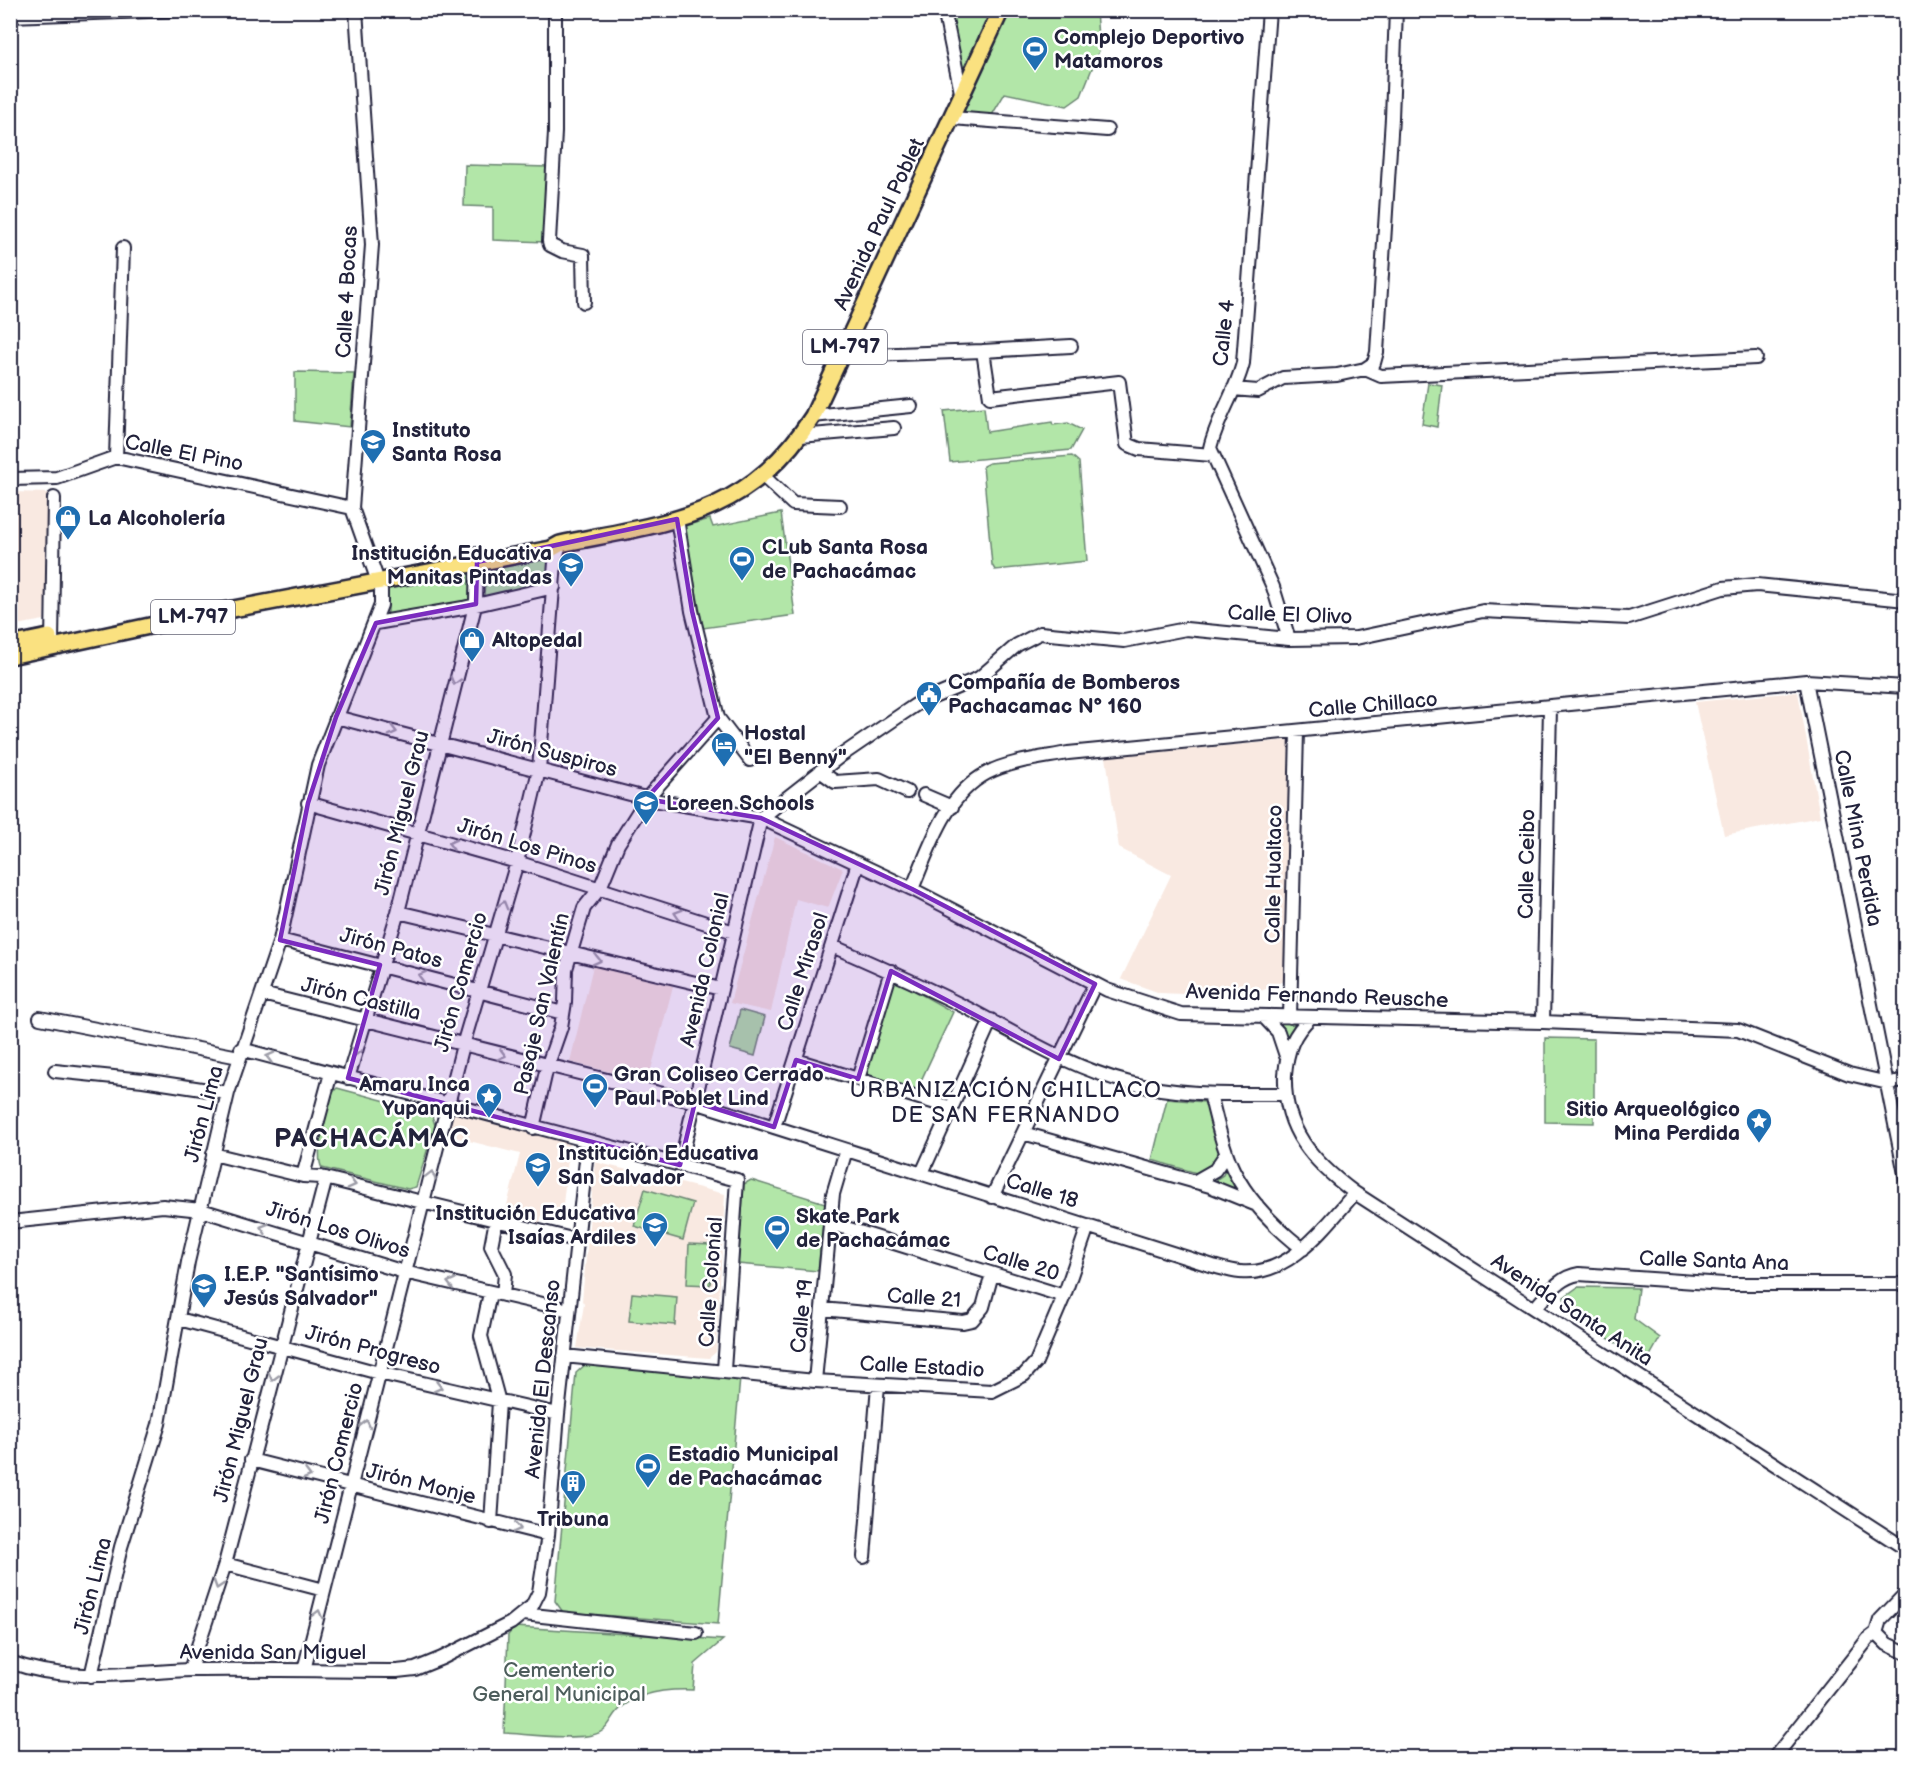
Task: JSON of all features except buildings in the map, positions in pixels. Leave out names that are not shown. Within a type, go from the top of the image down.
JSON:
[{"type":"main road","name":"Avenida Paul Poblet","points":[[560,544],[677,519],[714,507],[738,494],[762,475],[800,436],[813,416],[1001,10]]},
{"type":"main road","name":"LM-797","points":[[10,656],[52,642],[376,576],[477,558],[551,549],[560,544]]},
{"type":"main road","name":"LM-797","points":[[10,645],[52,642]]},
{"type":"street","points":[[10,16],[176,10]]},
{"type":"street","name":"Calle 4 Bocas","points":[[356,10],[372,245],[352,508],[376,576]]},
{"type":"street","points":[[555,10],[555,132],[549,240],[550,245],[558,249],[583,255],[584,302]]},
{"type":"street","points":[[944,10],[962,97]]},
{"type":"street","name":"Calle 4","points":[[1212,455],[1210,448],[1215,427],[1243,363],[1269,10]]},
{"type":"street","points":[[1233,389],[1258,391],[1283,378],[1337,375],[1365,369],[1374,363],[1377,352],[1392,118],[1396,10]]},
{"type":"street","points":[[952,118],[1107,130]]},
{"type":"street","points":[[116,457],[123,248]]},
{"type":"street","points":[[840,356],[1071,346]]},
{"type":"street","points":[[983,351],[990,397],[1119,382],[1127,444],[1139,449],[1212,455],[1273,586],[1289,639]]},
{"type":"street","points":[[1365,369],[1381,376],[1756,358]]},
{"type":"street","points":[[813,416],[911,406]]},
{"type":"street","points":[[800,436],[894,428]]},
{"type":"street","name":"Calle El Pino","points":[[10,479],[57,478],[116,457],[352,508]]},
{"type":"street","points":[[762,475],[793,504],[840,506]]},
{"type":"street","points":[[52,642],[54,498]]},
{"type":"street","points":[[677,519],[694,622],[718,718],[750,760]]},
{"type":"street","name":"Jirón Comercio","points":[[304,1670],[463,1045],[517,861],[540,770],[555,562],[560,544]]},
{"type":"street","name":"Jirón Miguel Grau","points":[[348,1078],[380,965],[398,912],[475,605],[477,558]]},
{"type":"street","name":"Jirón Lima","points":[[91,1676],[121,1547],[159,1424],[188,1262],[228,1093],[279,940],[308,803],[336,717],[376,623],[382,594],[376,576]]},
{"type":"street","name":"Calle El Olivo","points":[[760,818],[820,771],[917,704],[973,681],[1017,645],[1040,633],[1124,641],[1186,629],[1289,639],[1356,638],[1483,611],[1629,618],[1723,588],[1757,585],[1905,600]]},
{"type":"street","points":[[376,623],[475,605],[554,587]]},
{"type":"street","name":"Calle Chillaco","points":[[912,889],[938,828],[960,796],[986,773],[1033,759],[1068,753],[1550,708],[1806,681],[1905,687]]},
{"type":"street","name":"Calle Mina Perdida","points":[[1806,681],[1888,1083],[1905,1179]]},
{"type":"street","name":"Calle Ceibo","points":[[1543,1022],[1550,708]]},
{"type":"street","name":"Jirón Suspiros","points":[[336,717],[439,742],[646,798],[760,818]]},
{"type":"street","name":"Pasaje San Valentín","points":[[533,1128],[547,1067],[555,1048],[563,1013],[566,969],[584,908],[600,888],[618,844],[646,798],[718,718]]},
{"type":"street","name":"Calle Hualtaco","points":[[1290,1017],[1297,732]]},
{"type":"street","points":[[820,771],[835,782],[879,779],[907,792]]},
{"type":"street","points":[[924,795],[952,807]]},
{"type":"street","name":"Jirón Los Pinos","points":[[308,803],[517,861],[734,932]]},
{"type":"street","name":"Avenida Fernando Reusche","points":[[760,818],[912,889],[1095,984],[1181,1014],[1543,1022],[1738,1030],[1849,1074],[1888,1083],[1905,1082]]},
{"type":"street","name":"Avenida Colonial","points":[[680,1165],[760,818]]},
{"type":"street","name":"Calle Mirasol","points":[[774,1127],[858,863]]},
{"type":"street","points":[[398,912],[721,989]]},
{"type":"street","name":"Jirón Patos","points":[[279,940],[563,1013]]},
{"type":"street","points":[[832,946],[891,971],[991,1020],[1059,1059],[1132,1083],[1210,1094],[1284,1094]]},
{"type":"street","points":[[858,1079],[891,971]]},
{"type":"street","points":[[992,1197],[1095,984]]},
{"type":"street","name":"Jirón Castilla","points":[[262,994],[694,1102]]},
{"type":"street","name":"Avenida Santa Anita","points":[[1263,1016],[1278,1032],[1286,1056]]},
{"type":"street","name":"Avenida Santa Anita","points":[[1311,1017],[1296,1033],[1286,1056],[1284,1094],[1293,1124],[1307,1149],[1320,1164],[1354,1192],[1905,1549]]},
{"type":"street","points":[[40,1018],[240,1053],[331,1073],[588,1143],[592,1141],[680,1165]]},
{"type":"street","points":[[922,1173],[991,1020]]},
{"type":"street","points":[[796,1060],[952,1108]]},
{"type":"street","points":[[55,1071],[143,1080],[228,1093]]},
{"type":"street","points":[[303,1176],[331,1073]]},
{"type":"street","points":[[1210,1094],[1226,1154],[1257,1205],[1277,1229],[1303,1249]]},
{"type":"street","name":"Calle 18","points":[[694,1102],[1213,1266],[1241,1272],[1264,1269],[1303,1249],[1354,1192]]},
{"type":"street","points":[[1023,1133],[1232,1193],[1257,1205]]},
{"type":"street","name":"Avenida El Descanso","points":[[524,1614],[539,1592],[548,1535],[558,1414],[588,1143]]},
{"type":"street","name":"Calle 19","points":[[815,1381],[833,1194],[846,1150]]},
{"type":"street","points":[[213,1154],[303,1176],[326,1178],[576,1240]]},
{"type":"street","points":[[1194,1182],[1215,1170],[1226,1154]]},
{"type":"street","name":"Calle Colonial","points":[[564,1356],[724,1370],[737,1180],[680,1165]]},
{"type":"street","name":"Jirón Miguel Grau","points":[[190,1670],[225,1564],[280,1346],[326,1178]]},
{"type":"street","name":"Jirón Los Olivos","points":[[10,1222],[163,1206],[201,1210],[309,1241],[404,1272],[569,1310]]},
{"type":"street","points":[[491,1522],[499,1402],[481,1336],[505,1274],[491,1246],[496,1220]]},
{"type":"street","name":"Calle 20","points":[[830,1223],[1064,1296]]},
{"type":"street","name":"Calle Estadio","points":[[724,1370],[878,1386],[992,1391],[1004,1387],[1024,1375],[1036,1362],[1064,1296],[1088,1226]]},
{"type":"street","name":"Calle 21","points":[[822,1309],[963,1322],[972,1320],[982,1307],[992,1274]]},
{"type":"street","name":"Calle Santa Ana","points":[[1535,1308],[1559,1282],[1570,1275],[1579,1274],[1724,1284],[1905,1284]]},
{"type":"street","name":"Jirón Progreso","points":[[179,1319],[379,1373],[558,1414]]},
{"type":"street","points":[[864,1557],[878,1386]]},
{"type":"street","name":"Jirón Monje","points":[[251,1460],[548,1535]]},
{"type":"street","points":[[225,1564],[324,1590]]},
{"type":"street","points":[[1879,1636],[1880,1620],[1905,1593]]},
{"type":"street","points":[[524,1614],[696,1633]]},
{"type":"street","name":"Avenida San Miguel","points":[[10,1662],[58,1673],[91,1676],[190,1670],[415,1669],[452,1653],[524,1614]]},
{"type":"street","points":[[1774,1758],[1868,1639],[1879,1636],[1905,1653]]},
{"type":"highlighted area","points":[[677,519],[692,611],[718,718],[646,799],[761,818],[912,889],[1095,984],[1059,1059],[891,971],[858,1079],[796,1060],[774,1127],[695,1102],[680,1165],[348,1078],[380,965],[280,940],[308,803],[336,717],[376,623],[476,604],[477,562]]},
{"type":"shaded area","points":[[11,492],[50,493],[44,620],[11,626]]},
{"type":"shaded area","points":[[1798,692],[1820,817],[1724,835],[1695,702]]},
{"type":"shaded area","points":[[1289,740],[1284,981],[1247,997],[1160,993],[1121,979],[1171,875],[1119,848],[1106,757]]},
{"type":"shaded area","points":[[775,837],[843,869],[828,908],[796,899],[771,1012],[730,1003]]},
{"type":"shaded area","points":[[593,966],[673,986],[648,1081],[570,1062]]},
{"type":"shaded area","points":[[455,1112],[570,1142],[562,1213],[543,1209],[539,1228],[500,1219],[503,1209],[506,1209],[520,1154],[446,1135]]},
{"type":"shaded area","name":"Institución Educativa Isaías Ardiles","points":[[595,1162],[725,1194],[716,1352],[709,1358],[577,1348],[584,1304],[582,1301]]},
{"type":"green space","points":[[947,11],[997,11],[963,82]]},
{"type":"green space","name":"Complejo Deportivo Matamoros","points":[[1008,11],[1096,11],[1099,51],[1081,96],[1067,106],[1005,93],[992,115],[961,112]]},
{"type":"green space","points":[[465,165],[548,167],[545,242],[493,240],[493,207],[464,206]]},
{"type":"green space","points":[[295,372],[354,373],[350,427],[295,421]]},
{"type":"green space","points":[[1428,383],[1442,385],[1437,427],[1422,424]]},
{"type":"green space","points":[[984,407],[987,432],[1052,422],[1053,425],[1068,423],[1082,430],[1071,450],[950,462],[944,411]]},
{"type":"green space","points":[[1072,456],[1079,462],[1087,561],[995,570],[992,565],[983,466],[989,463]]},
{"type":"green space","name":"CLub Santa Rosa de Pachacámac","points":[[781,513],[795,615],[703,628],[684,526],[710,519],[713,527]]},
{"type":"green space","points":[[551,552],[552,586],[483,602],[487,567]]},
{"type":"green space","points":[[468,571],[472,575],[470,604],[382,621],[388,612],[388,585]]},
{"type":"green space","points":[[897,981],[953,1012],[917,1089],[868,1076],[866,1072],[892,983]]},
{"type":"green space","points":[[740,1010],[765,1017],[755,1056],[730,1049]]},
{"type":"green space","points":[[1275,1020],[1300,1021],[1288,1042]]},
{"type":"green space","points":[[1545,1038],[1594,1039],[1594,1123],[1545,1122]]},
{"type":"green space","points":[[337,1088],[431,1113],[435,1125],[416,1187],[408,1189],[322,1168],[319,1152],[322,1127],[329,1102]]},
{"type":"green space","points":[[1167,1099],[1205,1102],[1220,1155],[1219,1161],[1200,1174],[1152,1160]]},
{"type":"green space","points":[[1227,1166],[1239,1191],[1212,1182],[1223,1175]]},
{"type":"green space","points":[[751,1180],[825,1203],[818,1271],[738,1264],[744,1184]]},
{"type":"green space","points":[[645,1189],[693,1203],[683,1240],[634,1226]]},
{"type":"green space","points":[[689,1244],[713,1245],[710,1285],[687,1284]]},
{"type":"green space","points":[[1578,1287],[1638,1288],[1634,1319],[1660,1338],[1646,1363],[1568,1315],[1564,1297]]},
{"type":"green space","points":[[632,1293],[677,1297],[675,1325],[629,1321]]},
{"type":"green space","name":"Estadio Municipal de Pachacámac","points":[[586,1364],[740,1378],[718,1624],[563,1612],[555,1601],[576,1373]]},
{"type":"green space","name":"Cementerio General Municipal","points":[[515,1627],[723,1640],[695,1664],[693,1690],[663,1691],[634,1699],[618,1711],[605,1729],[597,1734],[574,1737],[550,1736],[504,1733],[508,1635]]},
{"type":"place","name":"Complejo Deportivo Matamoros","points":[[1035,72]]},
{"type":"place","name":"Instituto Santa Rosa","points":[[373,465]]},
{"type":"place","name":"La Alcoholería","points":[[68,541]]},
{"type":"place","name":"CLub Santa Rosa de Pachacámac","points":[[742,582]]},
{"type":"place","name":"Institución Educativa Manitas Pintadas","points":[[571,588]]},
{"type":"place","name":"Altopedal","points":[[472,663]]},
{"type":"place","name":"Compañía de Bomberos Pachacamac Nº 160","points":[[929,717]]},
{"type":"place","name":"Hostal \"El Benny\"","points":[[724,768]]},
{"type":"place","name":"Loreen Schools","points":[[646,826]]},
{"type":"place","name":"Gran Coliseo Cerrado Paul Poblet Lind","points":[[595,1109]]},
{"type":"place","name":"Amaru Inca Yupanqui","points":[[489,1119]]},
{"type":"place","name":"Sitio Arqueológico Mina Perdida","points":[[1759,1144]]},
{"type":"place","name":"Institución Educativa San Salvador","points":[[538,1188]]},
{"type":"place","name":"Institución Educativa Isaías Ardiles","points":[[655,1248]]},
{"type":"place","name":"Skate Park de Pachacámac","points":[[777,1251]]},
{"type":"place","name":"I.E.P. \"Santísimo Jesús Salvador\"","points":[[204,1309]]},
{"type":"place","name":"Estadio Municipal de Pachacámac","points":[[648,1489]]},
{"type":"place","name":"Tribuna","points":[[573,1506]]},
{"type":"district","name":"URBANIZACIÓN CHILLACO DE SAN FERNANDO","points":[[1006,1102]]},
{"type":"district","name":"PACHACÁMAC","points":[[372,1139]]}]
